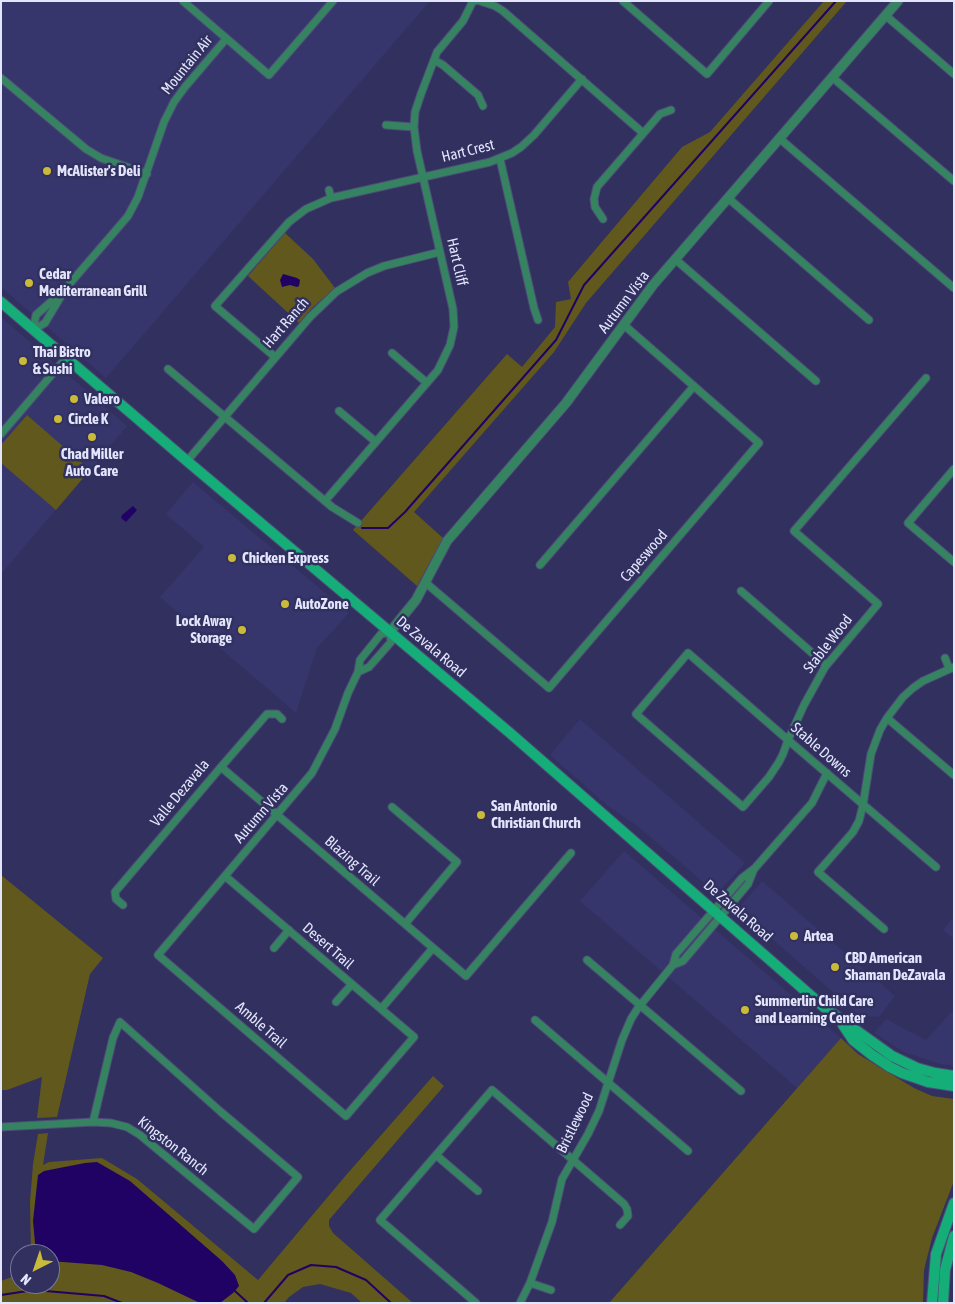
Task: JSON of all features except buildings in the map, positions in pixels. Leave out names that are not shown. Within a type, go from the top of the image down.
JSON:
[{"type":"main road","name":"De Zavala Road","points":[[1,302],[186,461],[510,733],[838,1018],[898,1060],[923,1070],[954,1076]]},
{"type":"main road","name":"De Zavala Road","points":[[838,1018],[853,1040],[890,1067],[928,1082],[952,1087]]},
{"type":"main road","points":[[932,1303],[934,1269],[940,1238],[954,1203]]},
{"type":"main road","points":[[943,1303],[945,1270],[953,1239]]},
{"type":"street","points":[[183,1],[269,75],[333,1]]},
{"type":"street","name":"Hart Cliff","points":[[325,501],[438,370],[447,354],[454,327],[453,309],[422,176],[414,127],[421,94],[434,60],[441,46],[463,21],[474,1]]},
{"type":"street","points":[[480,1],[503,11],[643,133]]},
{"type":"street","points":[[623,1],[707,74],[769,1]]},
{"type":"street","name":"Autumn Vista","points":[[158,955],[304,784],[319,762],[358,672],[360,660],[381,634],[390,632],[412,606],[447,541],[566,403],[653,285],[898,1]]},
{"type":"street","points":[[885,15],[954,74]]},
{"type":"street","name":"Mountain Air","points":[[33,330],[36,315],[66,288],[128,216],[139,196],[164,122],[174,102],[226,39]]},
{"type":"street","points":[[434,60],[443,65],[478,95],[482,106]]},
{"type":"street","points":[[832,77],[954,181]]},
{"type":"street","points":[[1,78],[86,149],[101,158],[147,174]]},
{"type":"street","name":"Hart Crest","points":[[275,357],[215,306],[289,222],[330,194],[500,159],[521,148],[534,136],[582,80]]},
{"type":"street","points":[[603,219],[595,207],[594,199],[597,187],[660,114],[671,110]]},
{"type":"street","points":[[386,125],[414,127]]},
{"type":"street","points":[[779,138],[954,288]]},
{"type":"street","points":[[500,159],[538,320]]},
{"type":"street","points":[[728,198],[869,320]]},
{"type":"street","name":"Hart Ranch","points":[[186,461],[322,304],[351,282],[384,266],[440,252]]},
{"type":"street","points":[[675,259],[816,381]]},
{"type":"street","points":[[540,565],[694,386],[624,326]]},
{"type":"street","points":[[392,353],[427,383]]},
{"type":"street","points":[[1,434],[66,358]]},
{"type":"street","points":[[168,369],[337,511],[358,523]]},
{"type":"street","name":"Stable Wood","points":[[743,807],[774,770],[813,686],[826,665],[878,604],[794,531],[926,378]]},
{"type":"street","name":"Capeswood","points":[[426,583],[549,688],[759,443],[694,386]]},
{"type":"street","points":[[339,411],[376,442]]},
{"type":"street","points":[[954,469],[908,523],[954,562]]},
{"type":"street","points":[[741,591],[826,665]]},
{"type":"street","name":"Autumn Vista","points":[[358,672],[369,667],[391,642],[390,632]]},
{"type":"street","name":"Stable Downs","points":[[743,807],[636,714],[688,652],[936,867]]},
{"type":"street","points":[[884,929],[818,872],[853,832],[859,821],[864,805],[871,754],[887,718],[913,688],[951,667],[945,658]]},
{"type":"street","name":"Valle Dezavala","points":[[123,905],[116,899],[115,892],[221,767],[268,714],[276,714],[282,719]]},
{"type":"street","points":[[887,718],[954,775]]},
{"type":"street","name":"Blazing Trail","points":[[221,767],[466,976],[571,853]]},
{"type":"street","name":"Bristlewood","points":[[520,1303],[530,1283],[552,1222],[559,1187],[588,1134],[626,1030],[640,1005],[673,965],[683,960],[717,913],[748,884],[755,868],[812,803],[827,773]]},
{"type":"street","points":[[392,807],[457,862],[405,924]]},
{"type":"street","name":"Desert Trail","points":[[226,876],[414,1037]]},
{"type":"street","points":[[274,948],[289,930]]},
{"type":"street","points":[[381,1009],[433,948]]},
{"type":"street","name":"Amble Trail","points":[[158,955],[346,1116],[414,1037]]},
{"type":"street","points":[[587,960],[741,1090]]},
{"type":"street","points":[[336,1002],[352,984]]},
{"type":"street","points":[[535,1020],[688,1151]]},
{"type":"street","name":"Kingston Ranch","points":[[1,1127],[93,1122],[111,1123],[128,1127],[140,1134],[254,1229],[298,1177],[221,1112],[120,1022],[113,1038],[93,1122]]},
{"type":"street","points":[[476,1303],[380,1220],[492,1090],[624,1204],[628,1216],[620,1225]]},
{"type":"street","points":[[436,1155],[478,1191]]},
{"type":"street","points":[[940,1238],[953,1239]]},
{"type":"street","points":[[530,1283],[551,1290]]},
{"type":"shaded area","points":[[1,1],[430,1],[106,378],[1,287]]},
{"type":"shaded area","points":[[824,1],[847,1],[586,303],[554,352],[414,512],[443,538],[417,586],[353,530],[507,354],[522,367],[555,327],[556,302],[571,299],[568,282],[682,147],[710,132]]},
{"type":"shaded area","points":[[285,233],[313,259],[335,288],[313,307],[299,323],[248,276]]},
{"type":"shaded area","points":[[283,274],[300,280],[299,286],[290,285],[282,287],[280,280]]},
{"type":"shaded area","points":[[1,317],[127,426],[1,574]]},
{"type":"shaded area","points":[[27,415],[90,470],[56,510],[1,463],[1,445]]},
{"type":"shaded area","points":[[193,482],[349,613],[317,648],[296,713],[160,597],[204,547],[166,514]]},
{"type":"shaded area","points":[[133,506],[137,510],[126,522],[121,518],[122,515]]},
{"type":"shaded area","points":[[580,719],[745,863],[717,894],[640,828],[607,805],[550,755]]},
{"type":"shaded area","points":[[624,851],[841,1038],[797,1088],[580,901]]},
{"type":"shaded area","points":[[1,875],[103,958],[90,974],[57,1117],[37,1118],[42,1077],[7,1090],[1,1090]]},
{"type":"shaded area","points":[[762,881],[895,996],[879,1017],[860,1016],[738,909]]},
{"type":"shaded area","points":[[954,917],[954,939],[943,930]]},
{"type":"shaded area","points":[[954,1009],[954,1066],[940,1064],[904,1052],[874,1033],[886,1019],[926,1040]]},
{"type":"shaded area","points":[[841,1038],[858,1054],[914,1088],[932,1096],[954,1099],[954,1181],[932,1238],[924,1270],[923,1303],[609,1303]]},
{"type":"shaded area","points":[[433,1076],[444,1086],[329,1220],[329,1226],[333,1233],[413,1303],[362,1303],[351,1293],[320,1284],[303,1287],[284,1303],[1,1303],[1,1281],[10,1278],[10,1294],[60,1294],[60,1244],[31,1244],[30,1202],[38,1134],[48,1133],[43,1165],[49,1162],[102,1158],[137,1179],[258,1280]]},
{"type":"shaded area","points":[[97,1162],[130,1181],[222,1261],[235,1275],[239,1286],[220,1303],[200,1303],[131,1272],[102,1265],[60,1262],[60,1244],[35,1244],[33,1221],[38,1175],[44,1171]]},
{"type":"waterway","points":[[362,528],[388,528],[405,512],[556,340],[584,285],[836,1]]},
{"type":"waterway","points":[[264,1303],[288,1275],[311,1265],[336,1267],[366,1280],[391,1303]]},
{"type":"waterway","points":[[1,1295],[34,1290],[104,1296],[122,1303]]},
{"type":"waterway","points":[[235,1291],[248,1303]]},
{"type":"place","name":"McAlister's Deli","points":[[47,171]]},
{"type":"place","name":"Cedar Mediterranean Grill","points":[[29,283]]},
{"type":"place","name":"Thai Bistro & Sushi","points":[[23,361]]},
{"type":"place","name":"Valero","points":[[74,399]]},
{"type":"place","name":"Circle K","points":[[58,419]]},
{"type":"place","name":"Chad Miller Auto Care","points":[[92,437]]},
{"type":"place","name":"Chicken Express","points":[[232,558]]},
{"type":"place","name":"AutoZone","points":[[285,604]]},
{"type":"place","name":"Lock Away Storage","points":[[242,630]]},
{"type":"place","name":"San Antonio Christian Church","points":[[481,815]]},
{"type":"place","name":"Artea","points":[[794,936]]},
{"type":"place","name":"CBD American Shaman DeZavala","points":[[835,967]]},
{"type":"place","name":"Summerlin Child Care and Learning Center","points":[[745,1010]]}]
